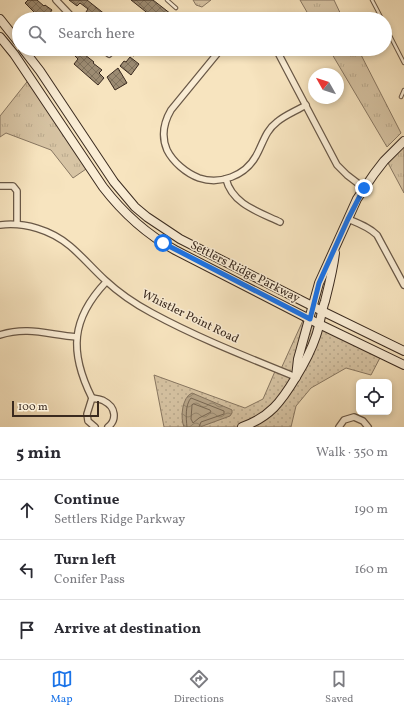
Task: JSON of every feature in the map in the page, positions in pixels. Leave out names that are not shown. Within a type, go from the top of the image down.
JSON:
[{"type":"street","points":[[56,0],[67,12]]},
{"type":"street","points":[[0,19],[12,34]]},
{"type":"street","name":"Settlers Ridge Parkway","points":[[0,37],[12,52]]},
{"type":"street","name":"Settlers Ridge Parkway","points":[[15,56],[103,187],[114,202],[140,227],[163,243],[319,324],[404,365]]},
{"type":"street","name":"Settlers Ridge Parkway","points":[[28,56],[114,182],[135,207],[147,217],[180,239],[313,307],[404,351]]},
{"type":"street","points":[[216,56],[171,110],[165,122],[164,136],[169,154],[174,161],[188,172],[204,179],[214,180],[226,179],[235,176],[248,167],[266,135],[276,122],[306,105]]},
{"type":"street","points":[[280,56],[337,165],[364,188]]},
{"type":"street","points":[[296,377],[298,359],[319,283],[348,219],[364,188],[384,161],[404,140]]},
{"type":"street","points":[[226,179],[229,189],[240,201],[280,222]]},
{"type":"street","points":[[0,186],[13,186],[17,192],[17,224]]},
{"type":"street","points":[[348,219],[373,230],[404,285]]},
{"type":"street","name":"Whistler Point Road","points":[[0,225],[17,224],[39,229],[62,240],[72,247],[106,282],[139,306],[216,344],[296,377]]},
{"type":"street","points":[[242,427],[252,424],[268,414],[286,394],[311,351],[331,278],[335,248]]},
{"type":"street","points":[[95,427],[88,421],[87,414],[92,398],[81,376],[76,349],[77,337],[83,315],[94,295],[106,282]]},
{"type":"street","points":[[0,335],[10,332],[30,330],[60,336],[77,337]]},
{"type":"street","points":[[92,398],[105,401],[113,410],[115,416],[108,427]]},
{"type":"street","points":[[339,427],[344,420],[354,417],[363,421],[368,427]]},
{"type":"lane","points":[[167,0],[176,8]]},
{"type":"lane","points":[[372,0],[378,12]]},
{"type":"lane","points":[[392,40],[404,63]]},
{"type":"lane","points":[[401,97],[404,90]]},
{"type":"green space","points":[[193,0],[211,0],[202,7],[196,5]]},
{"type":"green space","points":[[300,0],[334,0],[340,12],[307,12]]},
{"type":"green space","points":[[333,56],[362,56],[401,133],[387,147],[344,74],[344,68],[340,68]]},
{"type":"green space","points":[[30,78],[89,167],[73,178],[51,150],[6,133],[0,137],[0,116]]},
{"type":"green space","points":[[404,141],[404,193],[388,163]]},
{"type":"green space","points":[[305,316],[382,354],[371,375],[346,368],[311,388],[296,406],[291,427],[164,427],[154,375],[245,408],[263,399],[276,369],[280,371]]},
{"type":"water","points":[[192,393],[232,410],[232,413],[230,416],[200,427],[184,427],[182,413],[184,403]]},
{"type":"building","points":[[28,0],[37,0],[52,10],[51,12],[34,12],[25,3]]},
{"type":"building","points":[[69,0],[87,0],[102,12],[86,12],[88,9],[80,3],[77,6]]},
{"type":"building","points":[[131,0],[153,0],[168,12],[146,12]]},
{"type":"building","points":[[75,56],[86,56],[102,70],[99,73],[104,78],[98,85],[74,64],[78,59]]},
{"type":"building","points":[[130,57],[139,64],[131,75],[120,66]]},
{"type":"building","points":[[118,68],[127,83],[115,90],[107,77]]},
{"type":"route","points":[[163,243],[310,319],[319,283],[357,199],[364,188]]}]
